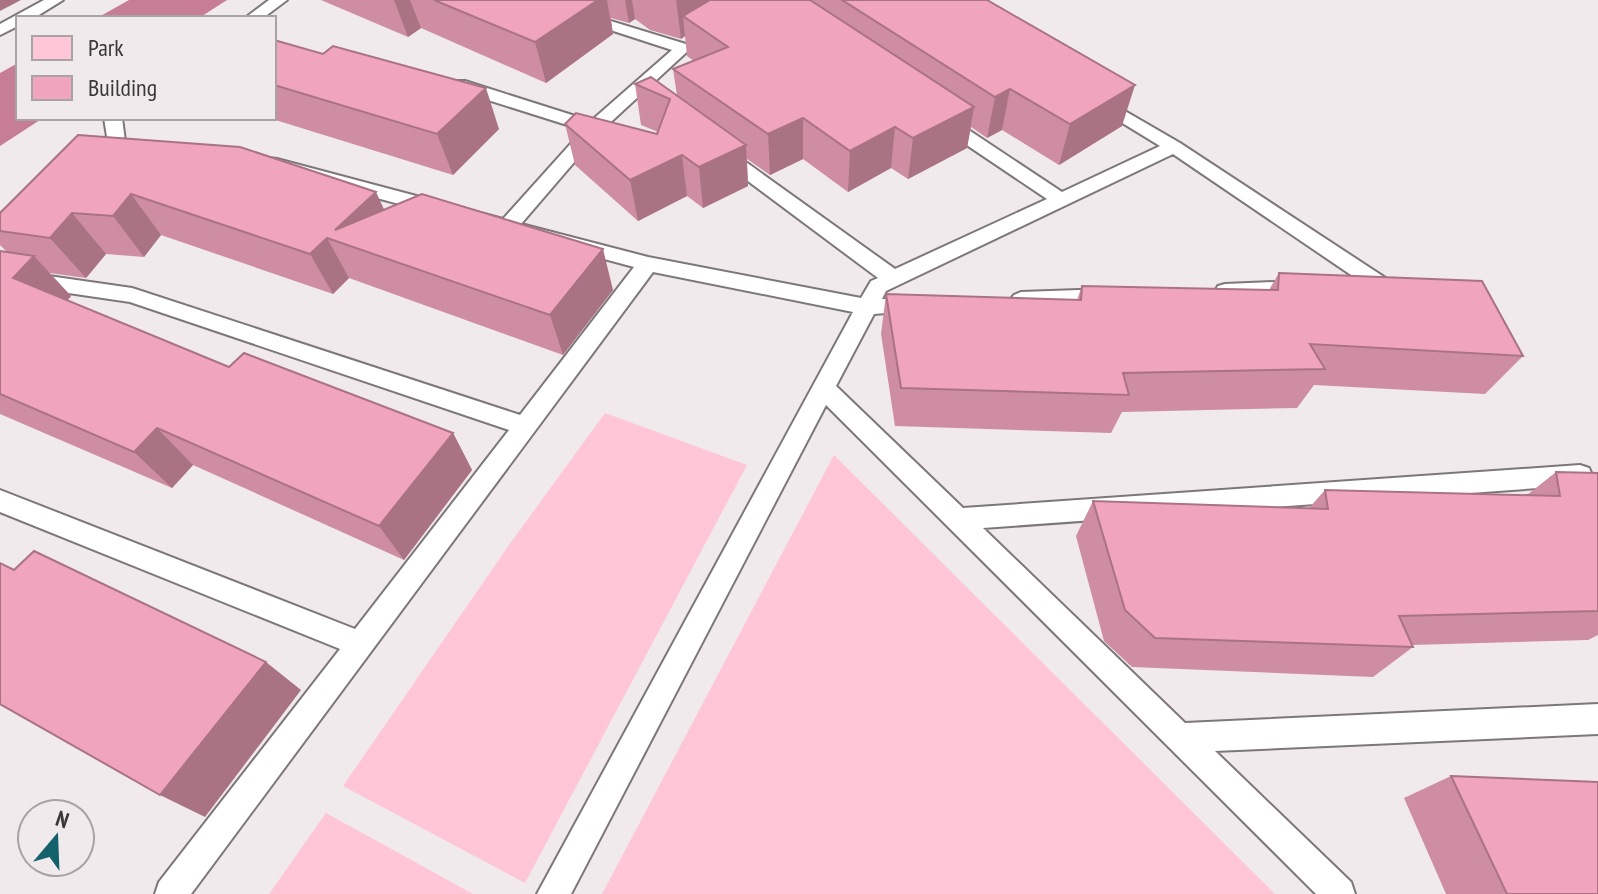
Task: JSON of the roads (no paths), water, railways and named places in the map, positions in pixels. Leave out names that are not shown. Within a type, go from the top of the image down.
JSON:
[{"type":"lane","points":[[26,16],[55,0]]},
{"type":"lane","points":[[256,16],[279,0]]},
{"type":"lane","points":[[507,227],[594,128],[640,94],[689,44],[526,0]]},
{"type":"lane","points":[[447,82],[594,128]]},
{"type":"lane","points":[[1080,90],[1174,147],[1380,284],[1209,292]]},
{"type":"lane","points":[[933,113],[1061,200]]},
{"type":"lane","points":[[113,120],[117,145]]},
{"type":"lane","points":[[708,143],[894,279]]},
{"type":"lane","points":[[0,223],[117,145],[277,165],[648,264],[867,307],[929,304]]},
{"type":"lane","points":[[553,894],[878,286],[1174,147]]},
{"type":"lane","points":[[171,894],[648,264]]},
{"type":"lane","points":[[0,276],[132,295],[525,426]]},
{"type":"lane","points":[[1007,301],[1131,295]]},
{"type":"lane","points":[[824,388],[1339,894]]},
{"type":"lane","points":[[957,519],[1586,475]]},
{"type":"lane","points":[[0,501],[360,644]]},
{"type":"lane","points":[[1181,738],[1598,719]]}]
